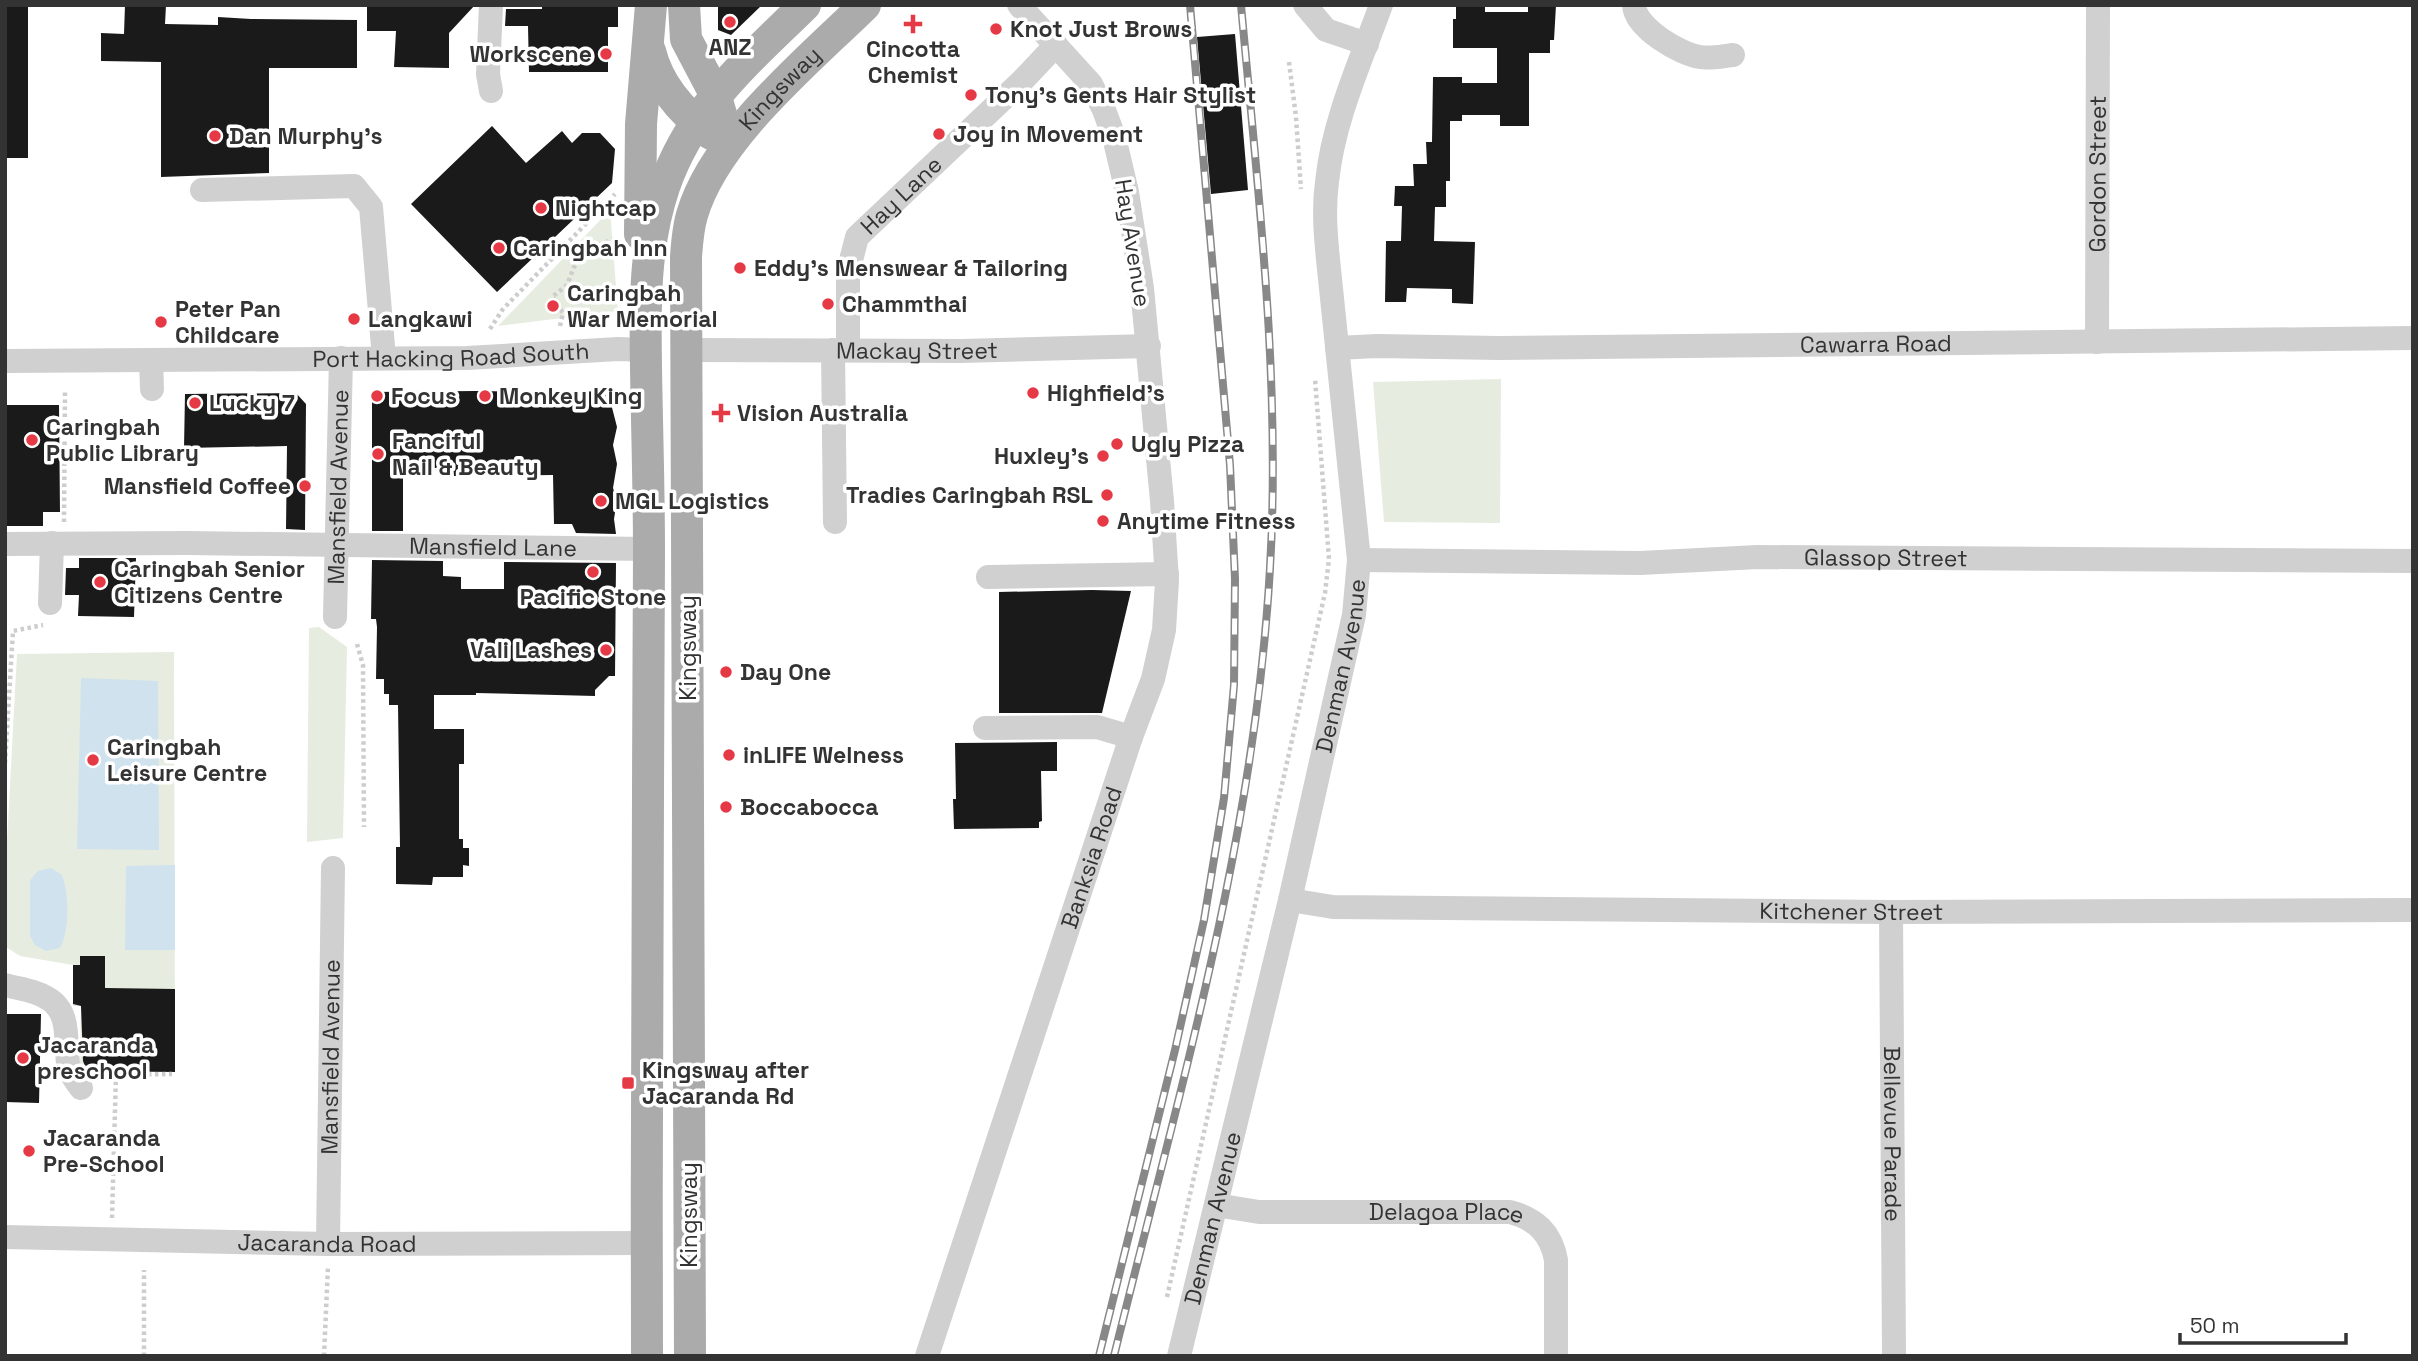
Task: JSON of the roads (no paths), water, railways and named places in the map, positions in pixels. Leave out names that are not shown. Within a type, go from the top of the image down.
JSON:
[{"type":"main road","points":[[645,343],[639,200],[643,90],[651,5]]},
{"type":"main road","points":[[684,5],[686,39],[715,94],[727,147]]},
{"type":"main road","name":"Kingsway","points":[[647,1356],[647,266],[655,220],[671,168],[696,123],[715,94],[805,5]]},
{"type":"main road","name":"Kingsway","points":[[690,1356],[686,349],[688,232],[700,193],[727,147],[766,102],[865,5]]},
{"type":"main road","points":[[649,46],[660,80],[696,123],[727,147]]},
{"type":"main road","name":"Port Hacking Road South","points":[[645,343],[686,349]]},
{"type":"main road","points":[[648,1243],[689,1242]]},
{"type":"street","points":[[491,5],[488,74],[491,90]]},
{"type":"street","name":"Hay Avenue","points":[[1019,5],[1091,84],[1114,137],[1143,288],[1149,346]]},
{"type":"street","points":[[1305,5],[1326,30],[1367,44],[1381,5]]},
{"type":"street","points":[[1634,5],[1634,11],[1649,30],[1669,45],[1700,57],[1733,55]]},
{"type":"street","name":"Gordon Street","points":[[2097,342],[2098,5]]},
{"type":"street","name":"Denman Avenue","points":[[1179,1356],[1290,900],[1353,615],[1359,560],[1325,226],[1326,182],[1333,144],[1367,44]]},
{"type":"street","name":"Hay Lane","points":[[835,522],[841,350],[848,272],[857,237],[1022,81],[1056,45]]},
{"type":"street","points":[[202,190],[354,186],[371,207],[384,358]]},
{"type":"street","name":"Cawarra Road","points":[[1337,348],[2413,338]]},
{"type":"street","name":"Port Hacking Road South","points":[[5,361],[467,358],[618,349],[645,343]]},
{"type":"street","name":"Mackay Street","points":[[686,349],[961,351],[1149,346]]},
{"type":"street","name":"Banksia Road","points":[[927,1356],[1131,737],[1153,679],[1164,630],[1167,574],[1149,346]]},
{"type":"street","name":"Mansfield Avenue","points":[[335,617],[341,358]]},
{"type":"street","points":[[151,360],[152,389]]},
{"type":"street","points":[[49,614],[58,542]]},
{"type":"street","name":"Mansfield Lane","points":[[5,544],[58,542],[649,549]]},
{"type":"street","name":"Glassop Street","points":[[1359,560],[1640,563],[1758,557],[2413,561]]},
{"type":"street","points":[[988,577],[1167,574]]},
{"type":"street","points":[[985,728],[1097,727],[1131,737]]},
{"type":"street","name":"Mansfield Avenue","points":[[328,1244],[332,868]]},
{"type":"street","name":"Kitchener Street","points":[[1290,900],[1333,906],[1891,912],[2413,910]]},
{"type":"street","name":"Bellevue Parade","points":[[1891,912],[1894,1356]]},
{"type":"street","points":[[5,985],[33,991],[51,1000],[56,1006],[66,1027],[68,1066],[81,1088]]},
{"type":"street","name":"Delagoa Place","points":[[1216,1205],[1259,1212],[1510,1212],[1523,1215],[1540,1227],[1554,1248],[1556,1356]]},
{"type":"street","name":"Jacaranda Road","points":[[5,1237],[328,1244],[648,1243]]},
{"type":"water","points":[[81,678],[158,681],[159,850],[77,849]]},
{"type":"water","points":[[175,865],[175,950],[125,950],[126,866]]},
{"type":"water","points":[[51,868],[62,875],[67,902],[67,922],[60,948],[46,951],[35,945],[30,936],[30,880],[38,871]]},
{"type":"railway","points":[[1099,1356],[1175,1050],[1204,920],[1224,798],[1234,685],[1235,579],[1230,465],[1190,5]]},
{"type":"railway","points":[[1114,1356],[1210,965],[1231,867],[1262,668],[1273,498],[1270,357],[1261,216],[1241,5]]},
{"type":"place","name":"ANZ","points":[[730,22]]},
{"type":"place","name":"Cincotta Chemist","points":[[913,24]]},
{"type":"place","name":"Knot Just Brows","points":[[996,29]]},
{"type":"place","name":"Workscene","points":[[606,54]]},
{"type":"place","name":"Tony's Gents Hair Stylist","points":[[971,95]]},
{"type":"place","name":"Joy in Movement","points":[[939,134]]},
{"type":"place","name":"Dan Murphy's","points":[[215,136]]},
{"type":"place","name":"Nightcap","points":[[541,208]]},
{"type":"place","name":"Caringbah Inn","points":[[499,248]]},
{"type":"place","name":"Eddy's Menswear & Tailoring","points":[[740,268]]},
{"type":"place","name":"Chammthai","points":[[828,304]]},
{"type":"place","name":"Caringbah War Memorial","points":[[553,306]]},
{"type":"place","name":"Langkawi","points":[[354,319]]},
{"type":"place","name":"Peter Pan Childcare","points":[[161,322]]},
{"type":"place","name":"Highfield's","points":[[1033,393]]},
{"type":"place","name":"Focus","points":[[377,396]]},
{"type":"place","name":"Monkey King","points":[[485,396]]},
{"type":"place","name":"Lucky 7","points":[[195,403]]},
{"type":"place","name":"Vision Australia","points":[[721,413]]},
{"type":"place","name":"Caringbah Public Library","points":[[32,440]]},
{"type":"place","name":"Ugly Pizza","points":[[1117,444]]},
{"type":"place","name":"Fanciful Nail & Beauty","points":[[378,454]]},
{"type":"place","name":"Huxley's","points":[[1103,456]]},
{"type":"place","name":"Mansfield Coffee","points":[[305,486]]},
{"type":"place","name":"Tradies Caringbah RSL","points":[[1107,495]]},
{"type":"place","name":"MGL Logistics","points":[[601,501]]},
{"type":"place","name":"Anytime Fitness","points":[[1103,521]]},
{"type":"place","name":"Pacific Stone","points":[[593,572]]},
{"type":"place","name":"Caringbah Senior Citizens Centre","points":[[100,582]]},
{"type":"place","name":"Vali Lashes","points":[[606,650]]},
{"type":"place","name":"Day One","points":[[726,672]]},
{"type":"place","name":"inLIFE Welness","points":[[729,755]]},
{"type":"place","name":"Caringbah Leisure Centre","points":[[93,760]]},
{"type":"place","name":"Boccabocca","points":[[726,807]]},
{"type":"place","name":"Jacaranda preschool","points":[[23,1058]]},
{"type":"place","name":"Kingsway after Jacaranda Rd","points":[[628,1083]]},
{"type":"place","name":"Jacaranda Pre-School","points":[[29,1151]]}]
